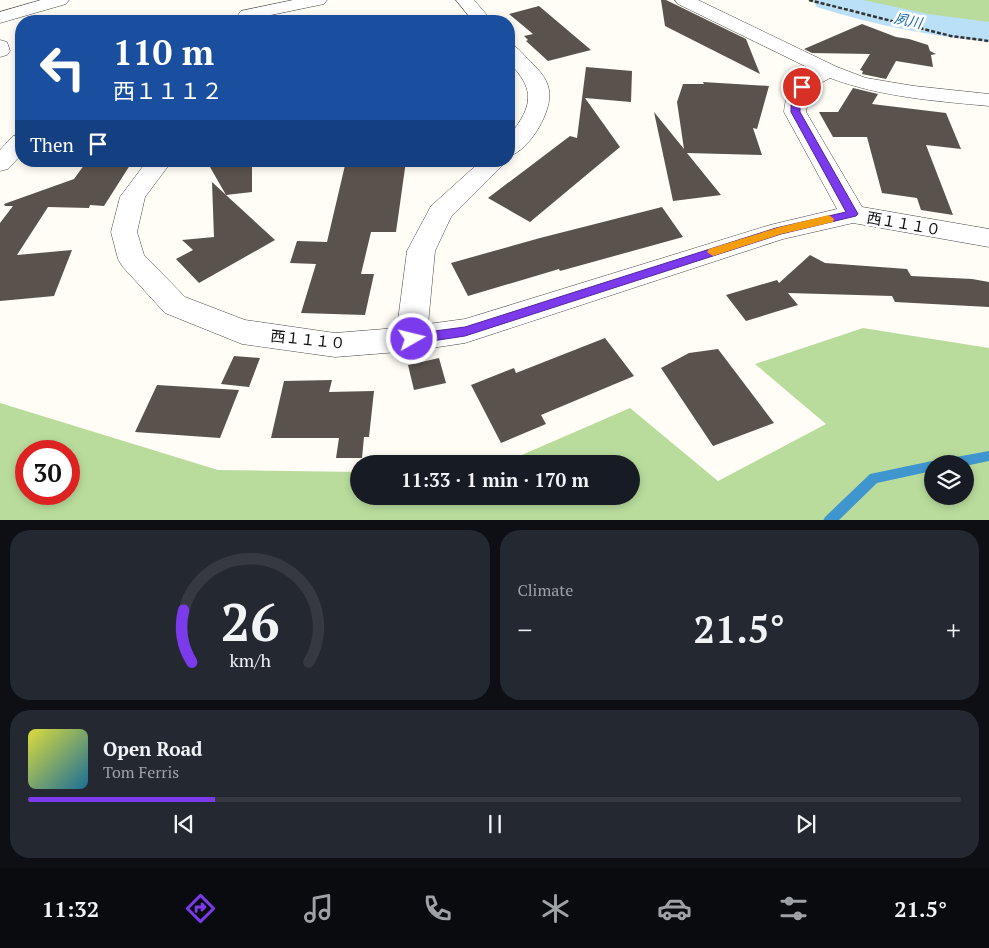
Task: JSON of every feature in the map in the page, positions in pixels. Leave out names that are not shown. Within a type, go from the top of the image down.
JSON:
[{"type":"street","points":[[0,18],[60,0]]},
{"type":"street","points":[[244,12],[318,0]]},
{"type":"street","points":[[465,0],[479,15]]},
{"type":"street","points":[[684,0],[830,71],[862,83],[914,92],[989,100]]},
{"type":"street","points":[[515,57],[536,81],[540,102],[522,136],[515,143]]},
{"type":"street","points":[[830,71],[808,78],[796,95],[795,112],[852,214]]},
{"type":"street","points":[[0,164],[15,148]]},
{"type":"street","name":"西１１１０","points":[[155,167],[134,197],[124,232],[132,259],[175,305],[242,332],[335,345],[412,339],[465,332],[780,231],[852,214],[989,238]]},
{"type":"street","points":[[412,339],[421,251],[440,212],[489,167]]},
{"type":"path","points":[[808,0],[951,36],[989,41]]},
{"type":"green space","points":[[808,0],[989,0],[989,36],[943,31],[822,6]]},
{"type":"green space","points":[[863,328],[989,348],[989,520],[0,520],[0,403],[218,470],[350,472],[350,505],[640,505],[640,455],[522,455],[630,408],[718,481],[826,424],[755,364]]},
{"type":"building","points":[[661,0],[666,0],[746,39],[760,74],[665,26]]},
{"type":"building","points":[[539,6],[591,50],[548,61],[526,41],[528,40],[524,36],[533,34],[515,19],[515,15],[509,14]]},
{"type":"building","points":[[862,24],[896,37],[928,45],[930,51],[936,54],[931,55],[933,67],[896,61],[886,79],[862,74],[863,71],[860,70],[870,54],[812,53],[804,49]]},
{"type":"building","points":[[586,67],[632,71],[631,102],[585,98],[620,147],[530,222],[488,198],[570,136],[577,138]]},
{"type":"building","points":[[703,82],[769,86],[757,129],[753,128],[762,155],[687,153],[721,195],[673,201],[654,112],[684,149],[677,102],[683,84],[704,84]]},
{"type":"building","points":[[853,88],[878,94],[872,104],[946,113],[961,149],[926,145],[953,215],[921,210],[917,198],[882,193],[867,137],[833,137],[819,112],[838,112]]},
{"type":"building","points":[[83,167],[129,167],[104,206],[90,205],[89,208],[48,207],[17,255],[72,250],[54,296],[0,301],[0,223],[13,206],[5,206],[4,204],[74,179]]},
{"type":"building","points":[[210,167],[252,167],[252,192],[226,195]]},
{"type":"building","points":[[345,167],[405,167],[396,232],[371,232],[361,274],[374,274],[365,315],[301,313],[316,264],[290,263],[297,241],[327,242]]},
{"type":"building","points":[[212,182],[275,240],[199,283],[176,259],[193,250],[182,240],[214,237]]},
{"type":"building","points":[[662,207],[683,237],[560,271],[559,269],[468,296],[451,263],[540,238]]},
{"type":"building","points":[[810,255],[825,263],[907,269],[911,276],[972,279],[989,282],[989,307],[895,302],[892,296],[788,293],[798,305],[746,321],[726,295],[777,280],[779,283]]},
{"type":"building","points":[[605,338],[634,376],[541,415],[546,424],[501,443],[471,385],[514,368],[516,373]]},
{"type":"building","points":[[718,349],[774,423],[713,446],[661,368],[689,353]]},
{"type":"building","points":[[234,356],[260,358],[249,387],[221,384]]},
{"type":"building","points":[[439,358],[446,383],[414,390],[408,365]]},
{"type":"building","points":[[332,380],[329,392],[374,391],[369,437],[364,437],[362,455],[350,455],[350,458],[336,458],[339,438],[271,438],[284,381]]},
{"type":"building","points":[[157,385],[239,390],[220,438],[135,432]]},
{"type":"waterway","name":"夙川","points":[[829,0],[908,21],[989,32]]},
{"type":"waterway","points":[[974,459],[989,456]]},
{"type":"waterway","points":[[830,520],[874,478],[924,468]]},
{"type":"slow traffic","points":[[713,252],[780,231],[829,219]]},
{"type":"route","points":[[412,339],[465,332],[780,231],[852,214],[795,112],[796,95],[802,87]]}]
